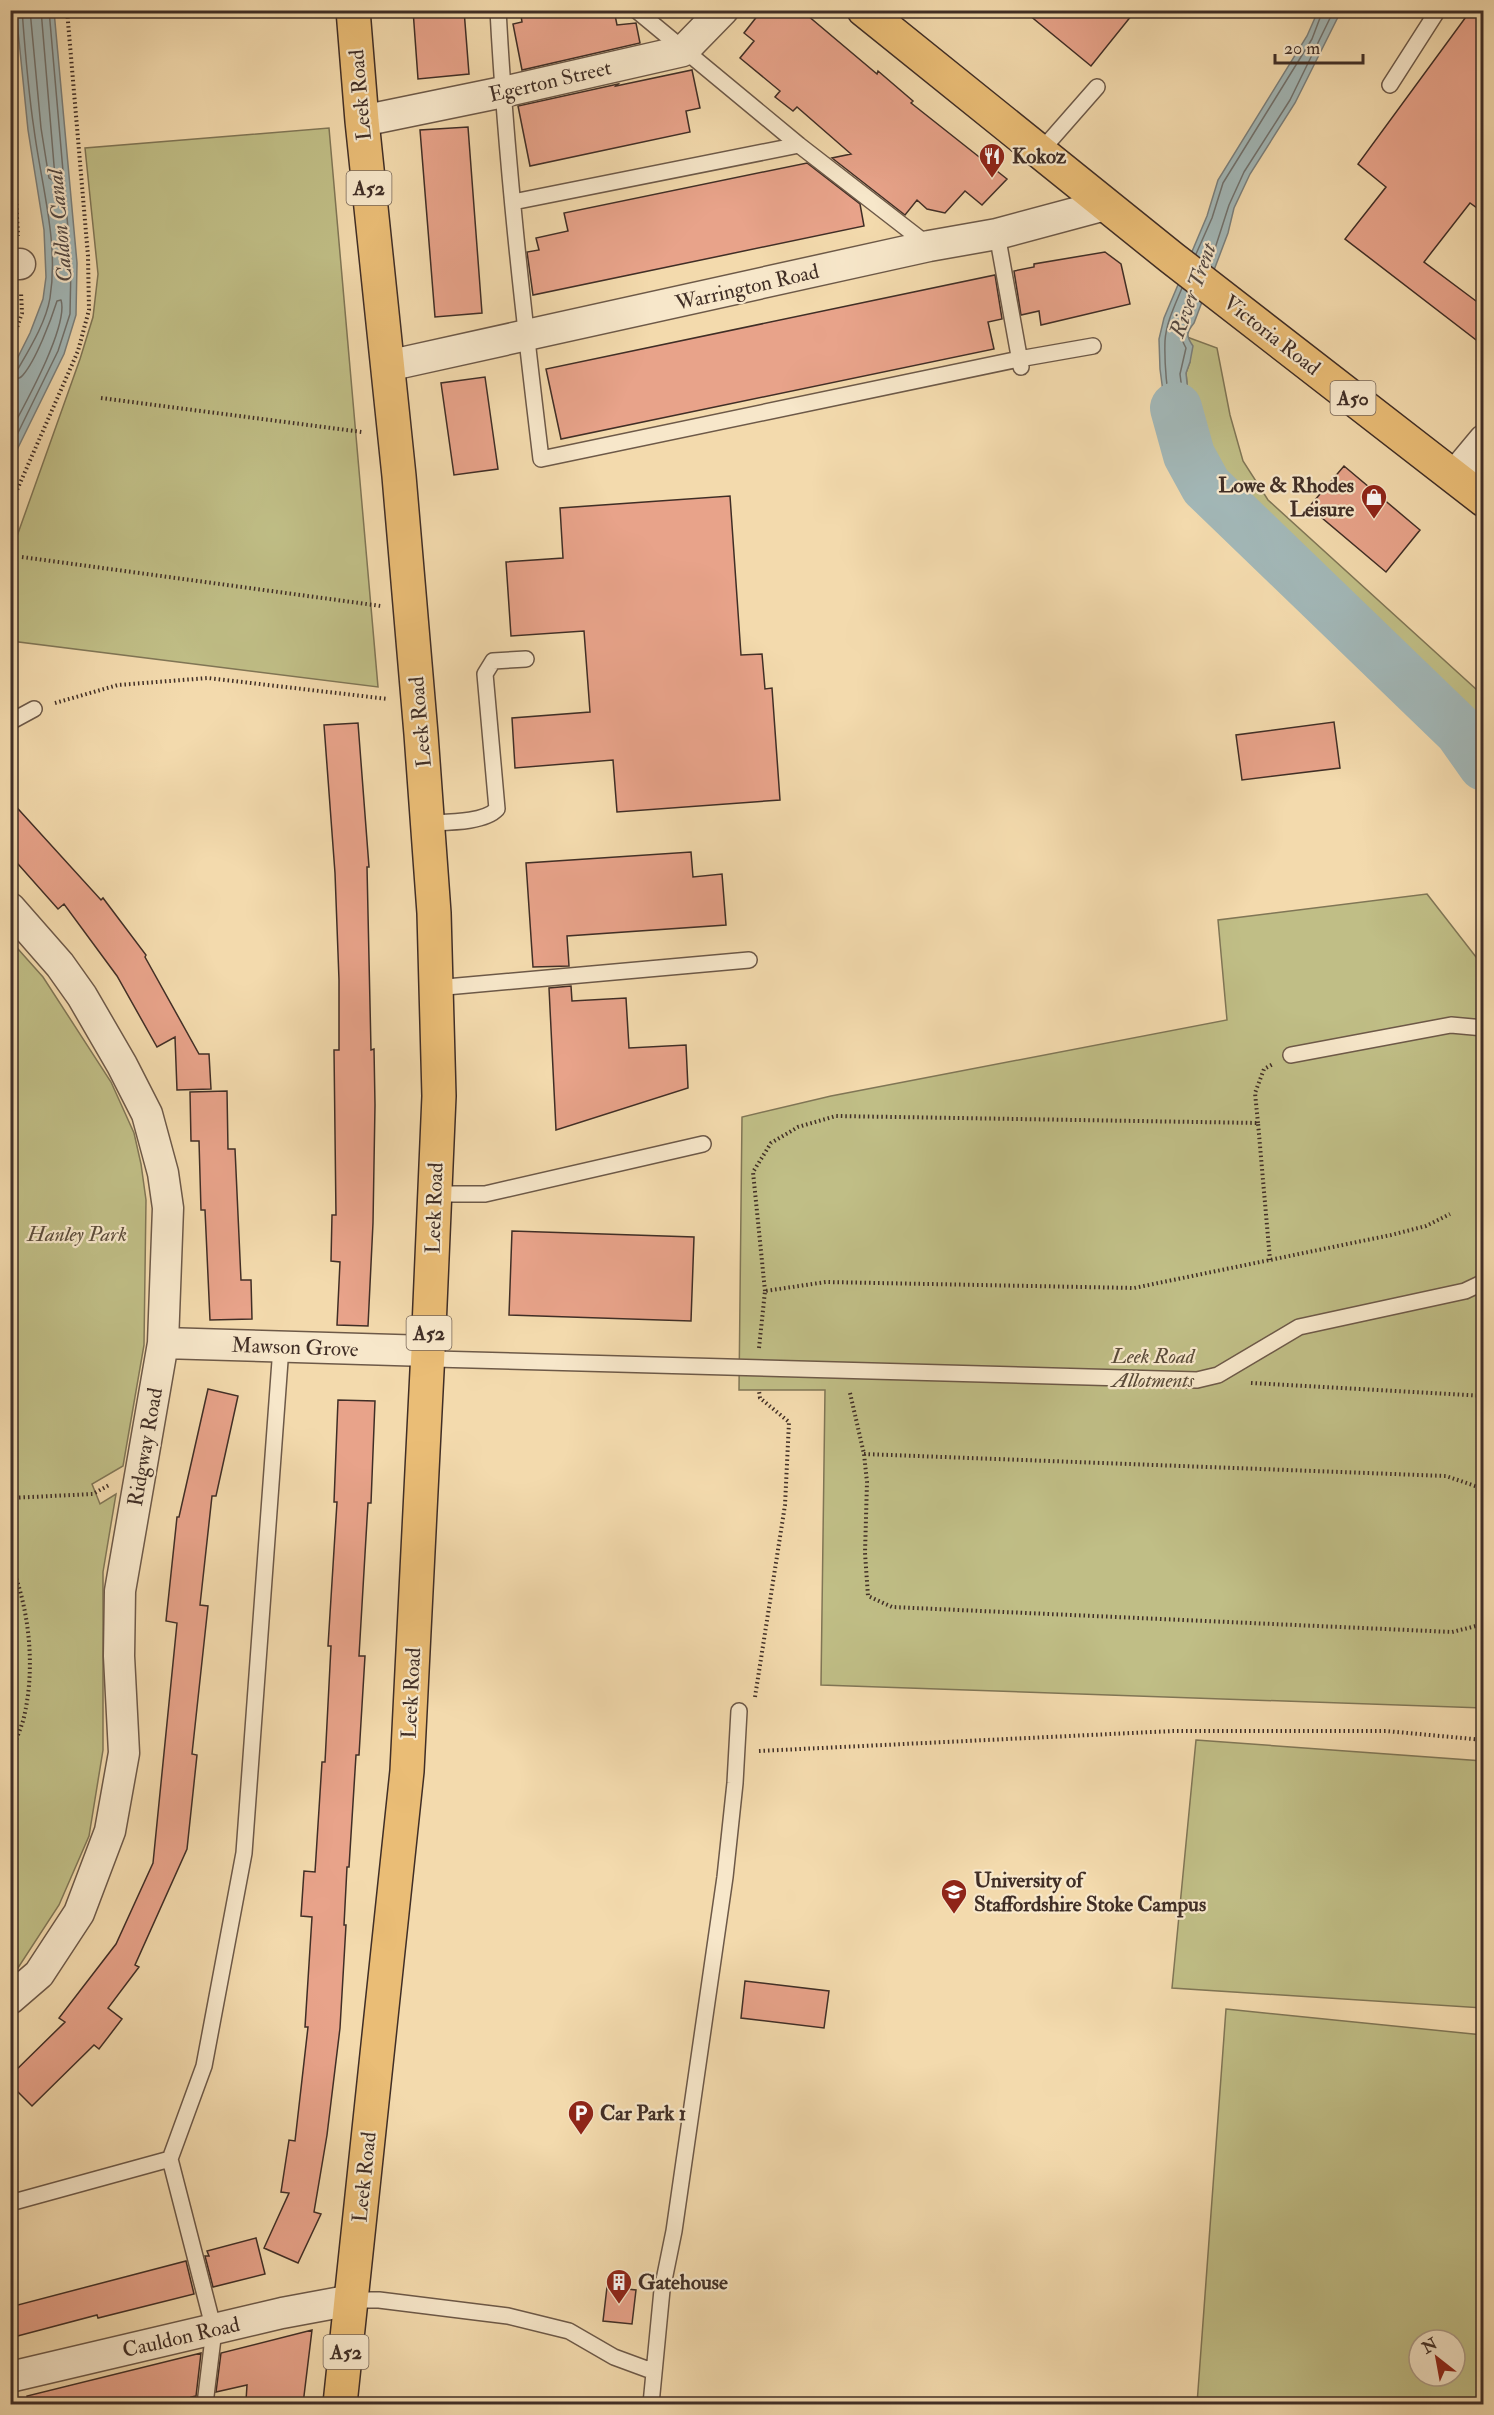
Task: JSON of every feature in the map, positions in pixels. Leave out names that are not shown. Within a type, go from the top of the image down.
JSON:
[{"type":"main road","name":"Leek Road","points":[[340,2404],[407,1771],[439,1096],[434,913],[419,702],[353,10]]},
{"type":"main road","name":"Victoria Road","points":[[864,10],[1172,258],[1484,500]]},
{"type":"street","points":[[683,51],[723,10]]},
{"type":"street","name":"Egerton Street","points":[[362,121],[683,51]]},
{"type":"street","name":"Warrington Road","points":[[387,366],[929,246],[997,234],[1105,205]]},
{"type":"street","points":[[1454,476],[1484,440]]},
{"type":"street","name":"Ridgway Road","points":[[10,908],[47,948],[82,996],[122,1065],[147,1114],[163,1173],[168,1208],[163,1343],[120,1591],[119,1656],[124,1753],[110,1831],[80,1913],[39,1974],[10,1999]]},
{"type":"street","name":"Mawson Grove","points":[[163,1343],[428,1351]]},
{"type":"street","name":"Cauldon Road","points":[[10,2377],[282,2313],[352,2300]]},
{"type":"lane","points":[[498,10],[503,92],[526,336],[542,459],[1020,363],[1093,346]]},
{"type":"lane","points":[[636,10],[799,145],[929,246]]},
{"type":"lane","points":[[1390,85],[1438,10]]},
{"type":"lane","points":[[1040,152],[1097,87]]},
{"type":"lane","points":[[513,202],[799,145]]},
{"type":"lane","points":[[997,234],[1020,363]]},
{"type":"lane","points":[[427,823],[482,818],[497,809],[486,674],[493,661],[526,659]]},
{"type":"lane","points":[[10,722],[34,709]]},
{"type":"lane","points":[[435,988],[749,960]]},
{"type":"lane","points":[[1291,1054],[1451,1025],[1484,1028]]},
{"type":"lane","points":[[435,1194],[485,1194],[703,1144]]},
{"type":"lane","points":[[428,1351],[435,1359],[1197,1380],[1218,1375],[1299,1327],[1465,1291],[1484,1282]]},
{"type":"lane","points":[[205,2404],[214,2330],[170,2159],[204,2066],[244,1853],[281,1347]]},
{"type":"lane","points":[[651,2404],[652,2372],[662,2290],[675,2219],[725,1877],[735,1783],[739,1711]]},
{"type":"lane","points":[[10,2203],[170,2159]]},
{"type":"lane","points":[[352,2300],[379,2300],[508,2316],[569,2331],[614,2357],[652,2372]]},
{"type":"path","points":[[10,506],[78,351],[89,310],[88,256],[68,10]]},
{"type":"path","points":[[10,87],[15,264],[22,313],[10,348]]},
{"type":"path","points":[[101,398],[395,437]]},
{"type":"path","points":[[22,557],[410,610]]},
{"type":"path","points":[[34,709],[118,685],[208,678],[419,702]]},
{"type":"path","points":[[1270,1260],[1255,1093],[1264,1069],[1291,1054]]},
{"type":"path","points":[[754,1705],[785,1505],[789,1422],[760,1398],[756,1369],[765,1291],[753,1172],[771,1143],[798,1126],[836,1116],[1258,1123]]},
{"type":"path","points":[[765,1291],[826,1282],[1134,1288],[1390,1235],[1426,1226],[1450,1214]]},
{"type":"path","points":[[845,1371],[864,1454],[867,1482],[865,1553],[868,1596],[892,1607],[1452,1632],[1484,1624]]},
{"type":"path","points":[[1245,1383],[1484,1396]]},
{"type":"path","points":[[864,1454],[1446,1476],[1484,1489]]},
{"type":"path","points":[[10,1498],[93,1494],[142,1466]]},
{"type":"path","points":[[10,1562],[23,1596],[28,1637],[29,1677],[23,1720],[10,1756]]},
{"type":"path","points":[[759,1751],[1173,1731],[1386,1731],[1484,1740]]},
{"type":"green space","points":[[329,128],[378,687],[11,641],[11,553],[93,317],[98,274],[85,148]]},
{"type":"green space","points":[[1187,337],[1217,348],[1230,415],[1243,461],[1268,500],[1477,690],[1483,698],[1483,741],[1463,717],[1294,560],[1204,453],[1190,413],[1186,373],[1190,362]]},
{"type":"green space","name":"Leek Road Allotments","points":[[1427,894],[1483,966],[1483,1708],[821,1685],[825,1390],[739,1390],[742,1117],[831,1096],[1227,1020],[1218,920]]},
{"type":"green space","name":"Hanley Park","points":[[10,940],[43,977],[111,1082],[134,1133],[146,1200],[144,1345],[123,1466],[92,1484],[100,1504],[116,1494],[103,1572],[103,1750],[89,1836],[59,1905],[16,1971],[11,1975]]},
{"type":"green space","points":[[1196,1740],[1483,1761],[1483,2008],[1172,1988]]},
{"type":"green space","points":[[1226,2009],[1483,2035],[1483,2404],[1197,2404]]},
{"type":"water","name":"Caldon Canal","points":[[16,11],[54,11],[77,263],[76,315],[64,354],[11,462],[11,371],[30,333],[43,299],[46,277],[44,230],[28,130]]},
{"type":"water","points":[[1318,11],[1341,11],[1295,103],[1250,174],[1234,208],[1228,233],[1194,323],[1188,332],[1193,346],[1186,373],[1190,413],[1204,453],[1196,492],[1179,463],[1169,437],[1160,369],[1159,339],[1164,318],[1207,216],[1218,180],[1307,36]]},
{"type":"building","points":[[413,10],[464,10],[469,74],[418,79]]},
{"type":"building","points":[[520,10],[614,10],[617,25],[636,23],[640,43],[522,70],[513,24],[522,22]]},
{"type":"building","points":[[762,10],[801,10],[877,74],[878,71],[913,101],[911,103],[1007,179],[982,205],[965,191],[945,213],[927,209],[917,200],[905,215],[832,158],[851,154],[797,107],[793,111],[775,97],[780,91],[740,58],[754,41],[744,33]]},
{"type":"building","points":[[1023,10],[1136,10],[1091,66]]},
{"type":"building","points":[[1471,10],[1484,10],[1484,213],[1470,203],[1424,262],[1484,307],[1484,346],[1345,239],[1386,187],[1358,164]]},
{"type":"building","points":[[692,70],[700,108],[686,111],[690,132],[530,166],[518,106]]},
{"type":"building","points":[[468,127],[482,313],[435,317],[420,130]]},
{"type":"building","points":[[807,163],[860,204],[864,226],[533,295],[527,252],[539,250],[536,238],[568,231],[564,213]]},
{"type":"building","points":[[1105,252],[1121,264],[1130,304],[1041,325],[1039,311],[1021,315],[1014,271],[1034,267],[1034,264]]},
{"type":"building","points":[[995,275],[1002,319],[988,322],[994,349],[561,439],[546,369]]},
{"type":"building","points":[[485,377],[498,469],[454,475],[441,383]]},
{"type":"building","points":[[1344,466],[1420,530],[1386,572],[1309,507]]},
{"type":"building","points":[[730,496],[741,655],[762,654],[765,689],[772,688],[780,800],[617,812],[613,760],[515,768],[512,718],[590,712],[584,631],[511,636],[506,562],[563,558],[560,508]]},
{"type":"building","points":[[1334,722],[1340,768],[1242,780],[1236,735]]},
{"type":"building","points":[[358,723],[369,867],[367,867],[371,1050],[374,1049],[375,1105],[368,1326],[337,1325],[340,1262],[331,1261],[332,1215],[336,1215],[334,1050],[339,1050],[339,980],[335,873],[324,725]]},
{"type":"building","points":[[10,800],[101,900],[103,898],[146,955],[145,957],[199,1054],[209,1054],[211,1089],[177,1090],[175,1037],[157,1047],[117,976],[64,904],[58,909],[10,855]]},
{"type":"building","points":[[691,852],[693,877],[722,874],[726,925],[567,936],[569,966],[533,967],[526,863]]},
{"type":"building","points":[[571,986],[572,1001],[626,998],[629,1048],[686,1045],[688,1088],[556,1130],[549,988]]},
{"type":"building","points":[[227,1091],[228,1149],[235,1149],[241,1280],[251,1280],[252,1319],[210,1320],[205,1210],[201,1210],[199,1141],[191,1141],[190,1092]]},
{"type":"building","points":[[512,1231],[694,1237],[691,1321],[509,1315]]},
{"type":"building","points":[[208,1389],[238,1396],[216,1496],[212,1496],[200,1605],[208,1606],[192,1754],[197,1755],[187,1849],[135,1965],[139,1967],[108,2008],[122,2019],[99,2049],[94,2045],[32,2106],[10,2084],[10,2076],[65,2022],[59,2018],[116,1944],[153,1863],[177,1623],[166,1621],[177,1517],[179,1517]]},
{"type":"building","points":[[338,1400],[375,1401],[371,1503],[368,1503],[359,1656],[365,1656],[359,1755],[356,1755],[349,1867],[347,1867],[340,2028],[327,2135],[314,2212],[321,2214],[298,2263],[264,2248],[289,2193],[281,2192],[289,2140],[295,2141],[308,2027],[305,2027],[312,1917],[301,1916],[304,1871],[315,1872],[322,1762],[325,1762],[331,1646],[328,1646],[337,1502],[334,1502]]},
{"type":"building","points":[[745,1981],[829,1991],[824,2028],[741,2018]]},
{"type":"building","points":[[256,2238],[265,2274],[213,2287],[205,2256],[209,2256],[207,2251]]},
{"type":"building","points":[[186,2261],[194,2294],[98,2318],[97,2315],[10,2338],[10,2307]]},
{"type":"building","name":"Gatehouse","points":[[607,2287],[636,2290],[632,2324],[603,2321]]},
{"type":"building","points":[[312,2330],[303,2404],[262,2404],[246,2401],[247,2385],[216,2392],[221,2353]]},
{"type":"building","points":[[201,2353],[196,2396],[191,2397],[193,2404],[28,2404],[27,2396]]},
{"type":"waterway","name":"River Trent","points":[[1176,408],[1189,455],[1206,486],[1460,731],[1484,765]]},
{"type":"place","name":"Kokoz","points":[[992,179]]},
{"type":"place","name":"Lowe & Rhodes Leisure","points":[[1374,520]]},
{"type":"place","name":"University of Staffordshire Stoke Campus","points":[[954,1915]]},
{"type":"place","name":"Car Park 1","points":[[581,2136]]},
{"type":"place","name":"Gatehouse","points":[[619,2305]]}]
